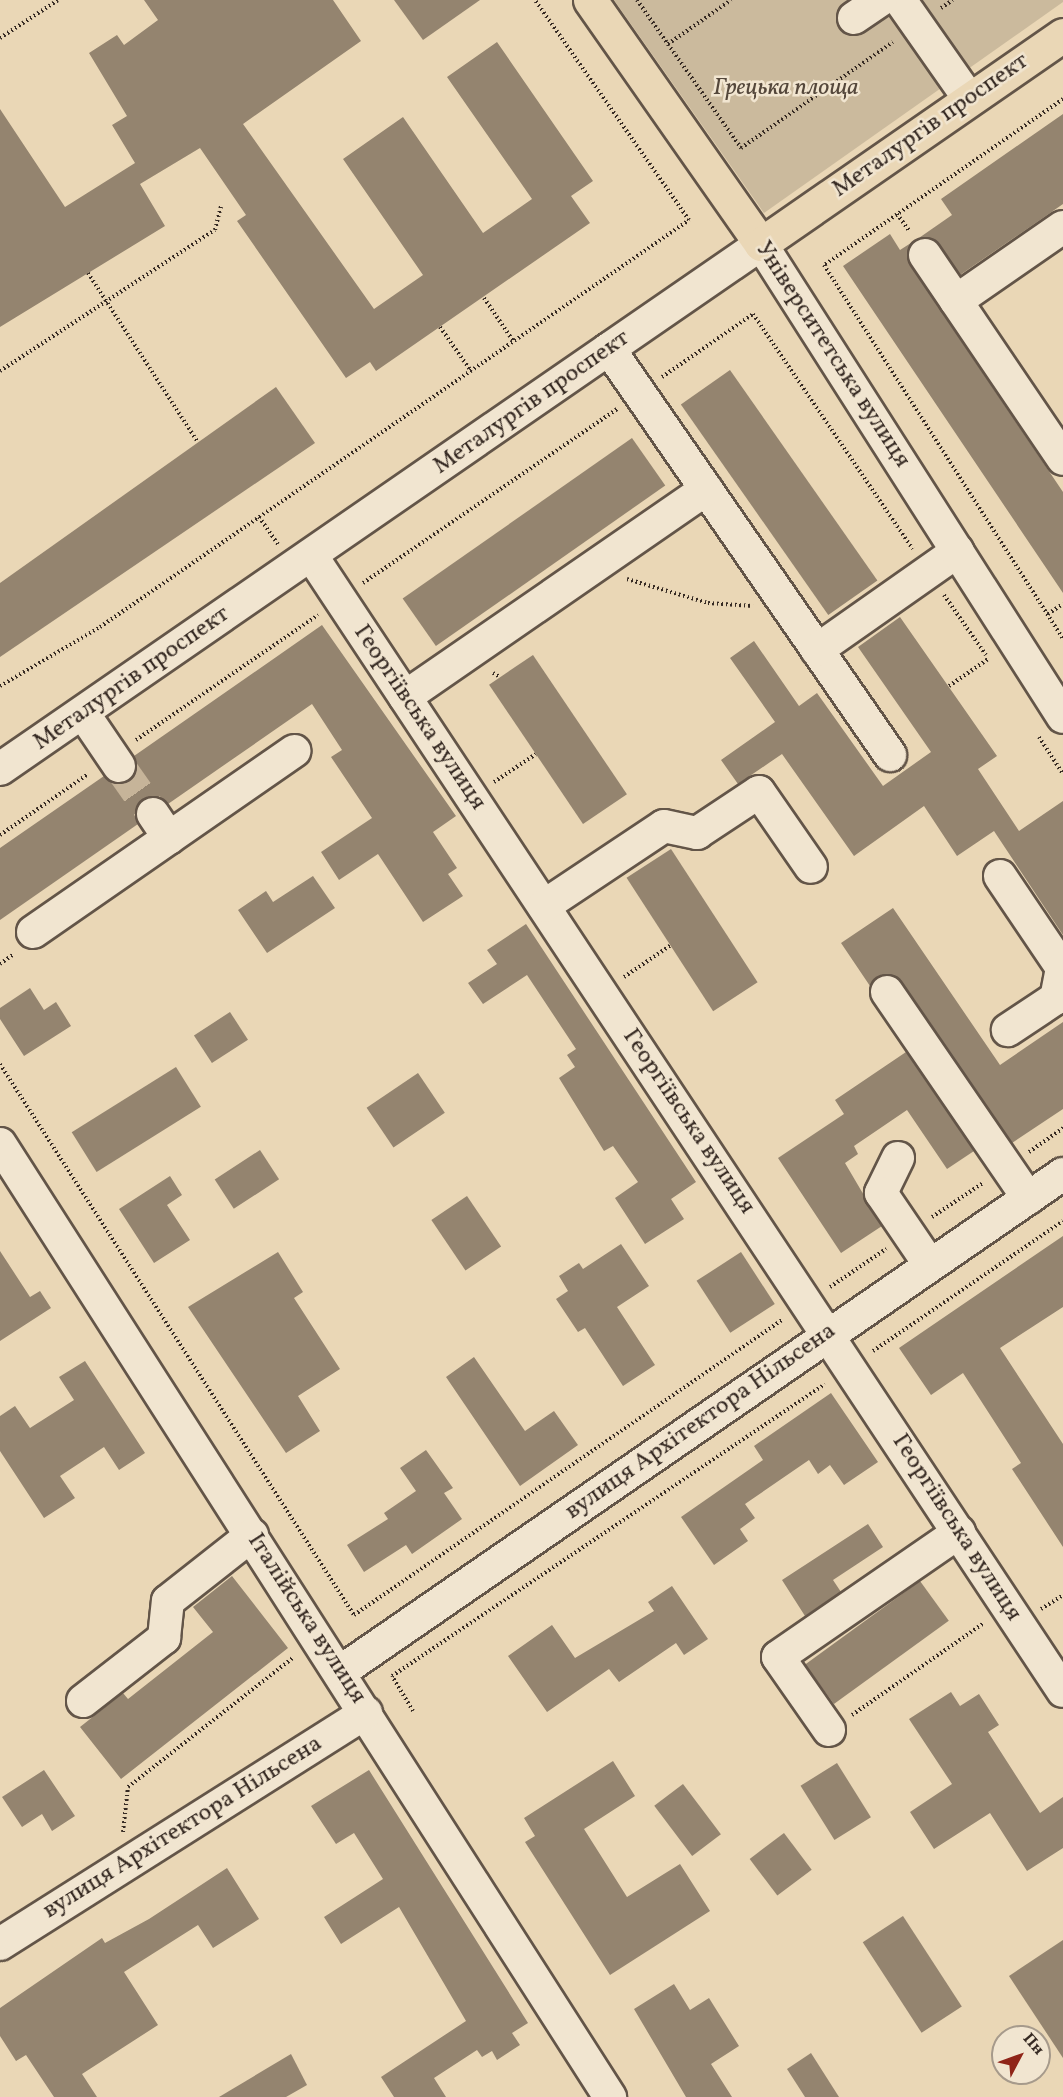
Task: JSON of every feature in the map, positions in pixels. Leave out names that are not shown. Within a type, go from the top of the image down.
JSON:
[{"type":"main road","name":"Університетська вулиця","points":[[590,0],[761,244]]},
{"type":"main road","name":"Металургів проспект","points":[[761,244],[1063,35]]},
{"type":"street","points":[[854,18],[881,0]]},
{"type":"street","points":[[909,12],[970,100]]},
{"type":"street","points":[[956,301],[1063,227]]},
{"type":"street","name":"Металургів проспект","points":[[0,770],[761,244]]},
{"type":"street","name":"Університетська вулиця","points":[[761,244],[1063,717]]},
{"type":"street","points":[[920,248],[1063,459]]},
{"type":"street","points":[[609,349],[890,755]]},
{"type":"street","points":[[405,697],[706,489]]},
{"type":"street","points":[[817,650],[958,551]]},
{"type":"street","name":"Георгіївська вулиця","points":[[311,555],[830,1334],[1063,1691]]},
{"type":"street","points":[[83,713],[116,761]]},
{"type":"street","points":[[33,932],[161,826],[294,751]]},
{"type":"street","points":[[544,906],[664,826],[697,833],[759,792],[811,867]]},
{"type":"street","points":[[1000,876],[1062,968],[1059,1003],[1008,1030]]},
{"type":"street","points":[[888,992],[1028,1198]]},
{"type":"street","name":"Італійська вулиця","points":[[0,1143],[9,1176],[252,1535],[610,2097]]},
{"type":"street","points":[[898,1158],[881,1193],[930,1265]]},
{"type":"street","name":"вулиця Архітектора Нільсена","points":[[340,1671],[1063,1174]]},
{"type":"street","points":[[829,1730],[778,1657],[959,1532]]},
{"type":"street","points":[[84,1701],[164,1638],[168,1601],[252,1535]]},
{"type":"street","name":"вулиця Архітектора Нільсена","points":[[0,1944],[366,1713]]},
{"type":"path","points":[[0,38],[58,0]]},
{"type":"path","points":[[0,686],[100,627],[689,220],[535,0]]},
{"type":"path","points":[[637,0],[741,148],[909,12],[953,0]]},
{"type":"path","points":[[668,44],[731,0]]},
{"type":"path","points":[[1063,99],[824,265],[1063,638]]},
{"type":"path","points":[[0,371],[108,304],[215,230],[221,206]]},
{"type":"path","points":[[897,214],[920,248]]},
{"type":"path","points":[[88,273],[196,441]]},
{"type":"path","points":[[484,298],[514,342]]},
{"type":"path","points":[[0,835],[116,761],[340,600],[753,314],[994,667]]},
{"type":"path","points":[[440,327],[471,371]]},
{"type":"path","points":[[596,564],[708,603],[786,605]]},
{"type":"path","points":[[1048,614],[1063,604]]},
{"type":"path","points":[[949,686],[988,659]]},
{"type":"path","points":[[496,671],[500,677]]},
{"type":"path","points":[[488,786],[536,754]]},
{"type":"path","points":[[618,980],[671,945]]},
{"type":"path","points":[[0,1064],[354,1615],[792,1313]]},
{"type":"path","points":[[413,1711],[392,1676],[1063,1221]]},
{"type":"path","points":[[1036,1612],[1063,1595]]},
{"type":"path","points":[[829,1730],[992,1618]]},
{"type":"path","points":[[122,1838],[128,1787],[302,1651]]},
{"type":"green space","name":"Грецька площа","points":[[614,0],[1063,0],[1063,2],[764,213]]},
{"type":"building","points":[[144,0],[333,0],[361,41],[243,124],[374,309],[423,275],[343,159],[403,117],[483,233],[532,199],[447,77],[497,42],[593,181],[571,196],[590,223],[376,371],[370,362],[346,378],[237,221],[246,215],[200,148],[140,184],[165,226],[0,327],[0,109],[65,207],[135,163],[112,125],[127,116],[89,53],[117,35],[124,45],[158,20]]},
{"type":"building","points":[[394,0],[480,0],[423,40]]},
{"type":"building","points":[[1063,114],[1063,204],[960,275],[933,239],[916,240],[952,215],[941,199]]},
{"type":"building","points":[[890,234],[900,250],[914,241],[907,256],[910,265],[1063,492],[1063,593],[843,266]]},
{"type":"building","points":[[730,370],[877,581],[828,615],[681,404]]},
{"type":"building","points":[[276,387],[315,443],[0,657],[0,583]]},
{"type":"building","points":[[632,438],[665,486],[436,646],[403,599]]},
{"type":"building","points":[[900,617],[997,756],[978,769],[1019,831],[1063,801],[1063,935],[994,831],[957,856],[924,806],[854,856],[782,754],[738,784],[721,760],[775,722],[730,658],[754,641],[799,706],[817,693],[883,786],[931,752],[858,647]]},
{"type":"building","points":[[322,625],[456,816],[433,832],[457,868],[448,874],[463,896],[423,922],[378,854],[339,880],[321,852],[372,818],[331,757],[342,750],[312,704],[168,804],[152,796],[143,799],[135,815],[138,824],[0,920],[0,848],[104,776],[120,784],[130,780],[137,765],[134,756]]},
{"type":"building","points":[[533,655],[627,794],[583,824],[489,685]]},
{"type":"building","points":[[671,849],[758,982],[713,1011],[627,878]]},
{"type":"building","points":[[313,876],[335,908],[267,953],[238,910],[266,891],[273,902]]},
{"type":"building","points":[[893,908],[1000,1065],[1063,1022],[1063,1109],[1012,1143],[902,982],[885,974],[870,986],[841,943]]},
{"type":"building","points":[[526,924],[696,1182],[671,1199],[684,1219],[645,1244],[615,1198],[638,1182],[613,1146],[604,1151],[559,1078],[575,1067],[567,1055],[576,1049],[527,975],[483,1004],[468,983],[497,964],[487,950]]},
{"type":"building","points":[[30,988],[44,1010],[56,1002],[71,1026],[24,1056],[0,1019],[0,1008]]},
{"type":"building","points":[[230,1012],[248,1040],[212,1063],[194,1035]]},
{"type":"building","points":[[906,1052],[974,1151],[947,1169],[907,1110],[854,1146],[858,1154],[845,1163],[882,1226],[841,1253],[778,1158],[844,1114],[835,1100]]},
{"type":"building","points":[[176,1067],[201,1107],[97,1172],[72,1132]]},
{"type":"building","points":[[418,1073],[445,1113],[393,1147],[367,1108]]},
{"type":"building","points":[[260,1150],[279,1179],[234,1209],[215,1179]]},
{"type":"building","points":[[170,1176],[182,1195],[167,1205],[190,1240],[154,1263],[119,1209]]},
{"type":"building","points":[[467,1196],[501,1247],[465,1271],[431,1220]]},
{"type":"building","points":[[1063,1236],[1063,1307],[1000,1348],[1063,1444],[1063,1547],[1012,1469],[1021,1463],[963,1373],[931,1395],[899,1348]]},
{"type":"building","points":[[621,1244],[649,1286],[617,1307],[655,1365],[623,1386],[585,1328],[578,1332],[556,1299],[568,1291],[559,1276],[579,1263],[583,1269]]},
{"type":"building","points":[[0,1251],[30,1297],[40,1291],[51,1308],[0,1341]]},
{"type":"building","points":[[278,1252],[303,1292],[294,1298],[340,1369],[298,1396],[320,1431],[286,1453],[188,1307]]},
{"type":"building","points":[[741,1252],[775,1304],[730,1333],[697,1281]]},
{"type":"building","points":[[474,1357],[525,1431],[554,1411],[578,1445],[520,1486],[446,1377]]},
{"type":"building","points":[[85,1361],[145,1453],[119,1470],[104,1447],[60,1476],[75,1498],[44,1518],[0,1451],[0,1416],[15,1406],[30,1428],[74,1400],[59,1377]]},
{"type":"building","points":[[831,1393],[878,1462],[844,1485],[830,1465],[818,1474],[809,1460],[745,1504],[755,1518],[740,1529],[748,1541],[714,1565],[681,1517],[763,1460],[754,1446]]},
{"type":"building","points":[[426,1450],[453,1488],[444,1493],[462,1519],[412,1554],[406,1545],[364,1572],[347,1545],[388,1519],[384,1513],[416,1491],[400,1468]]},
{"type":"building","points":[[868,1524],[883,1547],[833,1580],[841,1592],[805,1616],[782,1580]]},
{"type":"building","points":[[232,1576],[288,1648],[121,1779],[80,1727],[123,1693],[128,1699],[213,1632],[193,1607]]},
{"type":"building","points":[[920,1581],[949,1621],[834,1704],[805,1664]]},
{"type":"building","points":[[672,1586],[708,1639],[684,1655],[676,1643],[619,1682],[609,1669],[547,1712],[508,1656],[552,1625],[575,1658],[654,1611],[648,1602]]},
{"type":"building","points":[[951,1692],[960,1706],[979,1694],[999,1725],[988,1732],[1040,1813],[1063,1797],[1063,1848],[1027,1871],[990,1813],[934,1849],[910,1812],[952,1784],[909,1719]]},
{"type":"building","points":[[613,1761],[635,1796],[584,1829],[627,1897],[680,1864],[710,1911],[610,1975],[525,1842],[535,1836],[524,1818]]},
{"type":"building","points":[[837,1763],[871,1817],[834,1840],[801,1786]]},
{"type":"building","points":[[44,1770],[75,1816],[52,1831],[42,1814],[22,1827],[2,1797]]},
{"type":"building","points":[[369,1770],[528,2023],[512,2033],[520,2045],[497,2060],[492,2051],[482,2057],[477,2050],[434,2078],[446,2097],[394,2097],[381,2077],[466,2021],[399,1907],[341,1944],[324,1917],[383,1879],[354,1833],[336,1844],[311,1806]]},
{"type":"building","points":[[683,1784],[721,1834],[692,1856],[654,1806]]},
{"type":"building","points":[[784,1833],[812,1870],[777,1896],[750,1859]]},
{"type":"building","points":[[227,1868],[259,1919],[213,1948],[198,1925],[124,1972],[158,2025],[82,2074],[97,2097],[54,2097],[26,2055],[16,2061],[0,2036],[0,2008],[102,1938],[105,1943],[149,1919]]},
{"type":"building","points":[[903,1916],[962,2007],[922,2033],[863,1942]]},
{"type":"building","points":[[1063,1940],[1063,2058],[1051,2040],[1051,2025],[1041,2025],[1009,1976]]},
{"type":"building","points":[[674,1984],[690,2010],[709,1998],[739,2046],[711,2064],[732,2097],[686,2097],[634,2009]]},
{"type":"building","points":[[811,2053],[839,2097],[805,2097],[787,2069]]},
{"type":"building","points":[[291,2054],[307,2085],[286,2097],[219,2097]]},
{"type":"tunnel","points":[[119,766],[153,814]]}]
